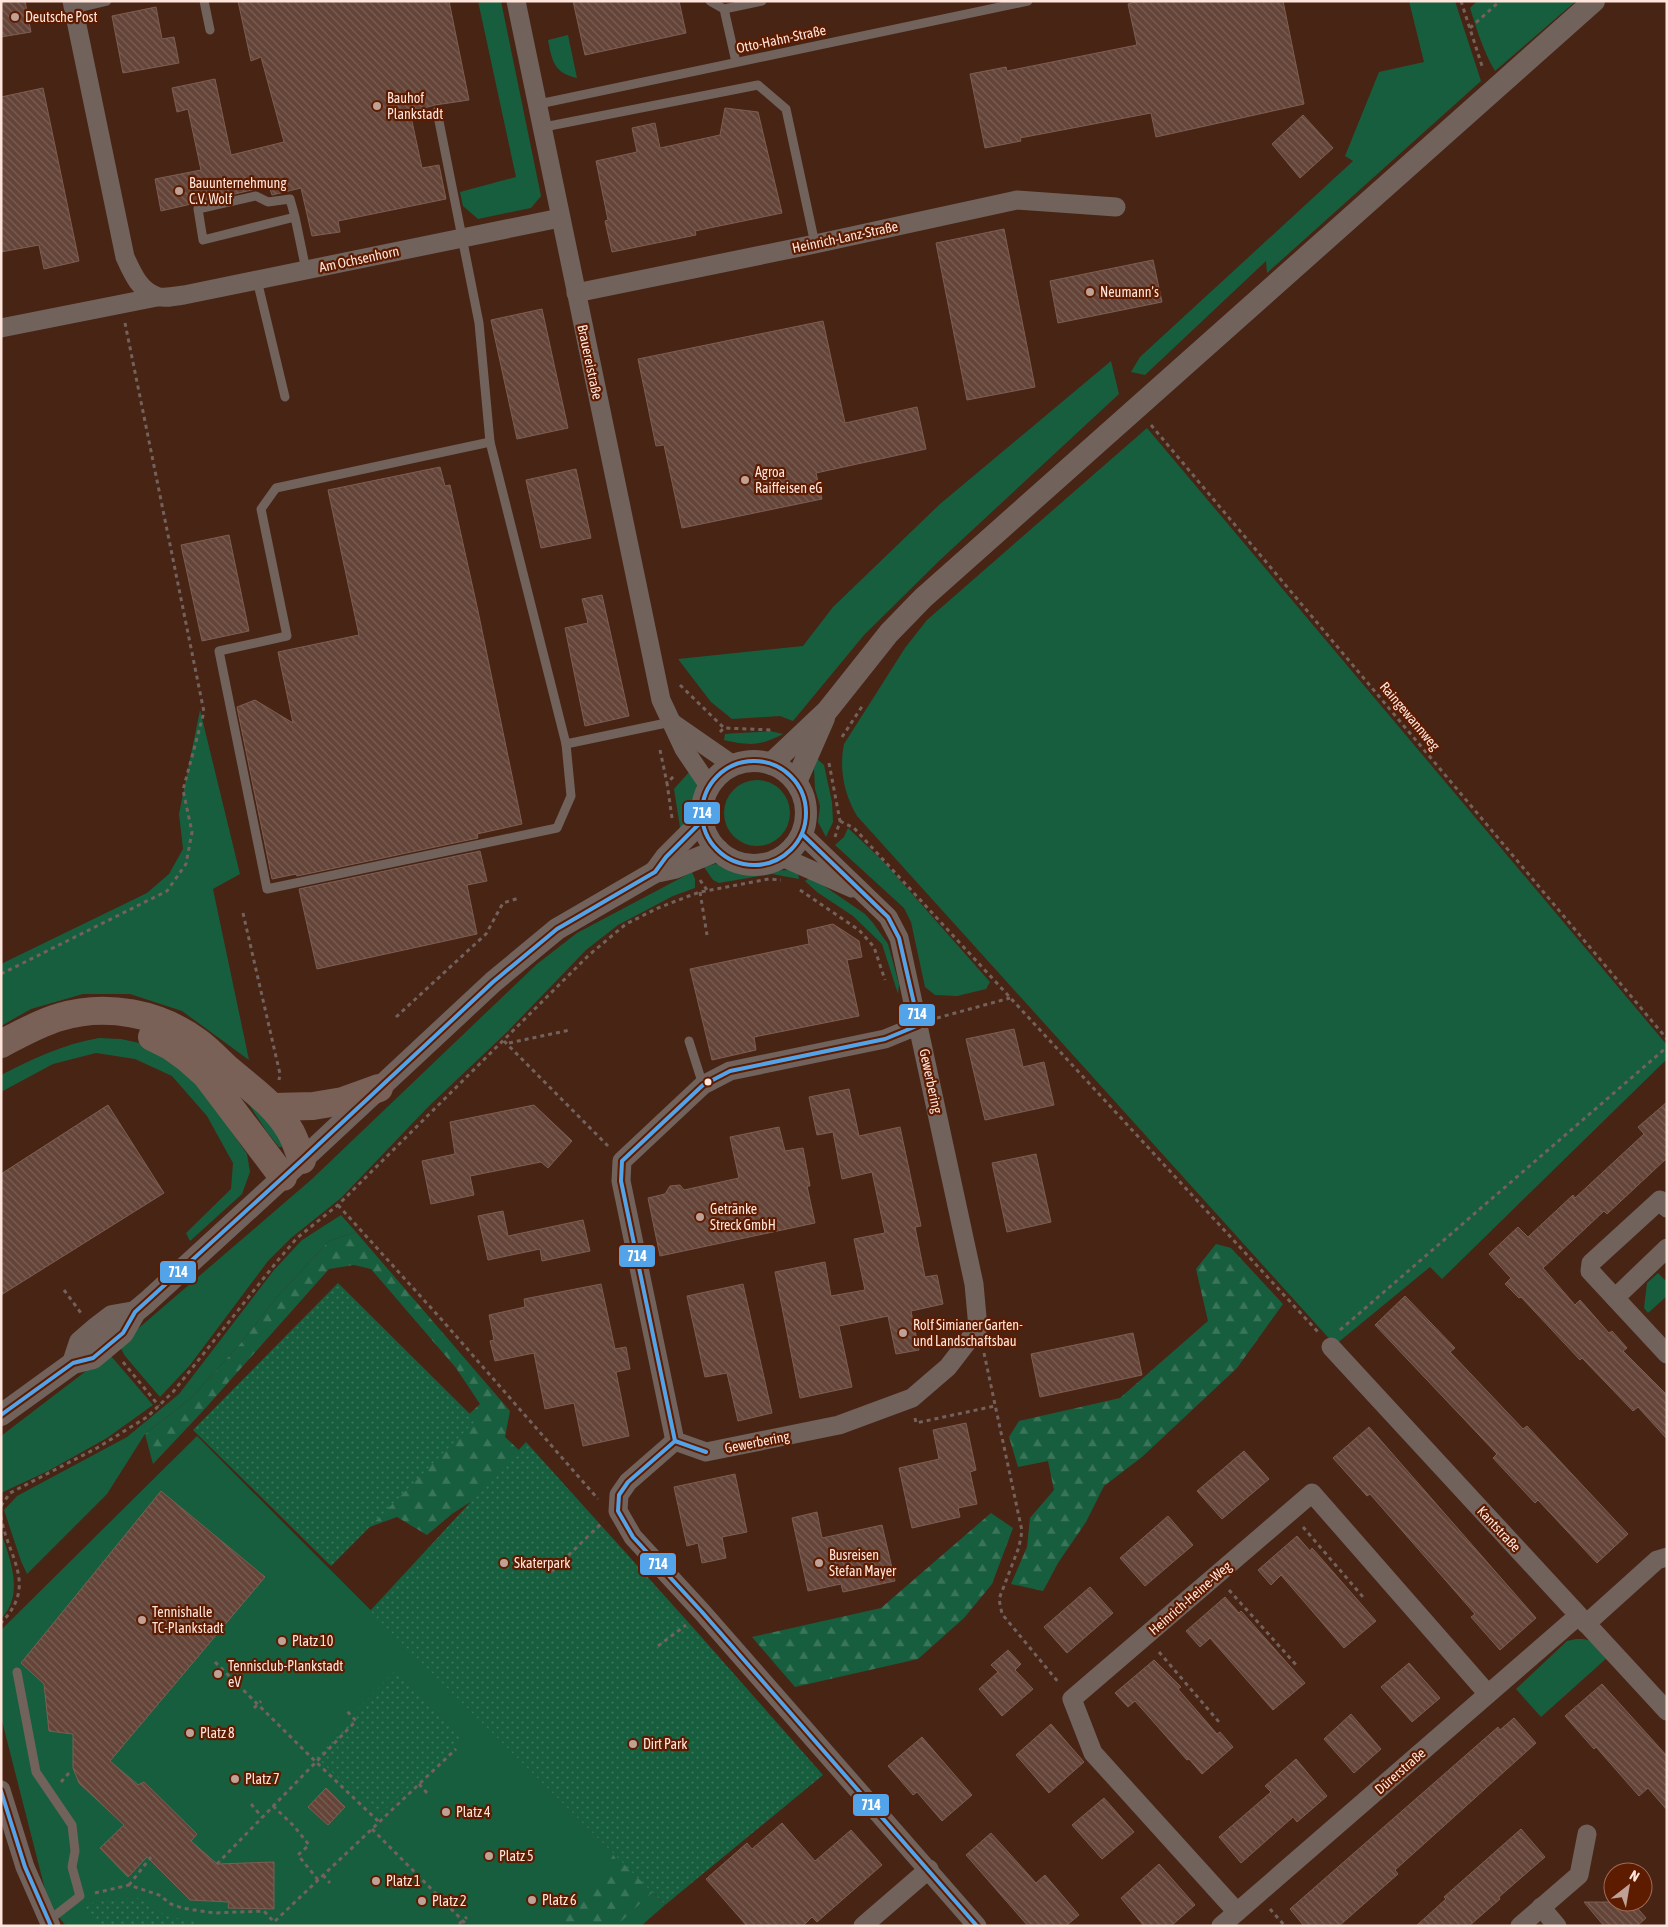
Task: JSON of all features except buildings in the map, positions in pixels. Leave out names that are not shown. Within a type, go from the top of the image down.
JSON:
[{"type":"highway","points":[[1,1044],[59,1017],[82,1012],[106,1010],[133,1013],[167,1023],[198,1042],[273,1107],[290,1129],[293,1169]]},
{"type":"highway","points":[[1,1058],[64,1030],[95,1025],[125,1028],[148,1035],[182,1054],[206,1075],[293,1169]]},
{"type":"highway","points":[[273,1107],[313,1106],[343,1102],[379,1088]]},
{"type":"street","name":"Brauereistraße","points":[[516,1],[544,127],[560,218],[661,700],[684,749],[709,786]]},
{"type":"street","points":[[771,764],[827,711],[889,633],[923,598],[1594,1]]},
{"type":"street","points":[[73,5],[120,240],[133,276],[143,288],[157,297]]},
{"type":"street","name":"Heinrich-Lanz-Straße","points":[[576,293],[1017,200],[1116,207]]},
{"type":"street","name":"Am Ochsenhorn","points":[[1,328],[157,297],[184,295],[560,218]]},
{"type":"street","points":[[796,782],[827,711]]},
{"type":"street","points":[[671,722],[733,765]]},
{"type":"street","points":[[752,761],[771,764],[789,774],[803,794],[806,807],[806,821],[802,834],[797,843],[782,857],[766,864],[749,865],[732,860],[710,842],[702,821],[702,804],[709,786],[719,774],[733,765],[752,761]]},
{"type":"street","points":[[655,872],[666,857],[702,821]]},
{"type":"street","name":"Gewerbering","points":[[675,1441],[706,1452],[839,1425],[912,1398],[948,1367],[978,1328],[974,1284],[899,938],[888,916],[802,834]]},
{"type":"street","points":[[6,1409],[73,1363],[93,1358],[123,1333],[135,1312],[293,1169],[492,982],[557,929],[655,872],[674,868],[718,850]]},
{"type":"street","points":[[782,857],[862,892]]},
{"type":"street","points":[[919,1025],[885,1038],[730,1072],[703,1085],[622,1161],[621,1181],[675,1441],[628,1482],[619,1495],[615,1512],[632,1537],[702,1612],[977,1926]]},
{"type":"street","points":[[1664,1200],[1591,1263],[1590,1271],[1667,1354]]},
{"type":"street","points":[[1615,1298],[1667,1248]]},
{"type":"street","name":"Kantstraße","points":[[1329,1344],[1667,1711]]},
{"type":"street","name":"Heinrich-Heine-Weg","points":[[1072,1699],[1312,1493],[1488,1694]]},
{"type":"street","name":"Dürerstraße","points":[[1221,1926],[1488,1694],[1657,1560],[1667,1557]]},
{"type":"street","points":[[1072,1699],[1093,1753],[1237,1912]]},
{"type":"street","points":[[1,1790],[25,1867],[50,1923]]},
{"type":"street","points":[[1520,1926],[1579,1875],[1587,1834]]},
{"type":"street","points":[[863,1926],[929,1869]]},
{"type":"street","points":[[1541,1907],[1557,1926]]},
{"type":"lane","points":[[73,5],[107,1]]},
{"type":"lane","points":[[204,1],[210,30]]},
{"type":"lane","points":[[710,1],[724,10],[736,62]]},
{"type":"lane","points":[[724,10],[762,1]]},
{"type":"lane","name":"Otto-Hahn-Straße","points":[[539,104],[1028,1]]},
{"type":"lane","points":[[544,127],[758,85],[786,109],[815,244]]},
{"type":"lane","points":[[437,111],[479,323],[490,442],[566,744],[571,796],[556,828],[267,889],[218,651],[287,636],[261,509],[276,488],[490,442]]},
{"type":"lane","points":[[295,217],[203,240],[198,209],[256,196],[268,202],[290,199],[295,217],[306,270]]},
{"type":"lane","points":[[257,280],[285,397]]},
{"type":"lane","points":[[566,744],[671,722]]},
{"type":"lane","points":[[689,1042],[703,1085]]},
{"type":"lane","points":[[17,1672],[36,1772],[72,1825],[75,1851],[72,1867],[80,1896],[50,1923]]},
{"type":"path","points":[[1460,1],[1491,93]]},
{"type":"path","points":[[1470,28],[1500,1]]},
{"type":"path","points":[[1,974],[167,891],[186,864],[192,832],[183,790],[204,712],[125,321]]},
{"type":"path","name":"Raingewannweg","points":[[1139,406],[1147,421],[1667,1039]]},
{"type":"path","points":[[653,666],[677,682],[724,728]]},
{"type":"path","points":[[822,855],[836,834],[840,821],[829,761]]},
{"type":"path","points":[[840,821],[854,828],[1329,1344],[1667,1046]]},
{"type":"path","points":[[1,1506],[10,1493],[97,1448],[147,1417],[173,1392],[297,1238],[338,1205],[589,955],[626,924],[658,908],[700,892],[769,879],[784,881]]},
{"type":"path","points":[[798,888],[859,930],[874,947],[886,983]]},
{"type":"path","points":[[700,892],[707,935]]},
{"type":"path","points":[[396,1017],[486,934],[502,903],[519,898]]},
{"type":"path","points":[[243,913],[280,1074],[273,1107]]},
{"type":"path","points":[[919,1025],[949,1014],[1010,998]]},
{"type":"path","points":[[508,1044],[570,1030]]},
{"type":"path","points":[[504,1040],[622,1161]]},
{"type":"path","points":[[338,1205],[442,1320],[595,1496],[615,1512],[551,1572]]},
{"type":"path","points":[[978,1328],[1022,1531],[1019,1547],[1000,1599],[1002,1614],[1072,1699]]},
{"type":"path","points":[[912,1398],[916,1423],[995,1406]]},
{"type":"path","points":[[1290,1512],[1363,1597]]},
{"type":"path","points":[[1,1516],[20,1575],[18,1599],[8,1616],[1,1623]]},
{"type":"path","points":[[1216,1575],[1297,1666]]},
{"type":"path","points":[[658,1646],[702,1612]]},
{"type":"path","points":[[1146,1636],[1219,1722]]},
{"type":"path","points":[[216,1662],[379,1822]]},
{"type":"path","points":[[254,1708],[259,1703]]},
{"type":"path","points":[[217,1864],[356,1721],[346,1711]]},
{"type":"path","points":[[80,1896],[129,1885],[159,1895],[171,1904],[182,1908],[214,1913],[264,1911],[275,1924],[323,1875],[456,1749]]},
{"type":"path","points":[[419,1784],[428,1794]]},
{"type":"path","points":[[251,1804],[262,1817]]},
{"type":"path","points":[[273,1806],[294,1826],[309,1845],[298,1855],[318,1880]]},
{"type":"path","points":[[372,1829],[468,1926]]},
{"type":"path","points":[[129,1885],[151,1857]]},
{"type":"path","points":[[323,1875],[330,1883]]},
{"type":"path","points":[[460,1924],[467,1917]]},
{"type":"green space","points":[[478,1],[501,1],[541,196],[531,208],[478,219],[463,206],[460,192],[516,177]]},
{"type":"green space","points":[[1409,1],[1455,1],[1481,81],[1267,273],[1266,261],[1145,375],[1131,372],[1140,357],[1353,161],[1345,156],[1379,72],[1424,62]]},
{"type":"green space","points":[[1477,1],[1576,1],[1495,71],[1484,48],[1470,8]]},
{"type":"green space","points":[[568,35],[577,78],[563,73],[555,65],[549,47],[548,40]]},
{"type":"green space","points":[[1111,361],[1119,394],[939,561],[864,635],[793,721],[780,716],[732,719],[711,702],[678,659],[803,646],[833,607],[940,504]]},
{"type":"green space","points":[[1147,428],[1667,1045],[1667,1059],[1442,1279],[1430,1267],[1335,1345],[857,816],[849,799],[842,772],[844,744],[905,648],[927,620]]},
{"type":"green space","points":[[200,710],[240,874],[213,889],[249,1060],[182,1011],[130,994],[83,994],[31,1009],[1,1026],[1,964],[147,893],[169,874],[183,849],[179,814]]},
{"type":"green space","points":[[770,731],[783,734],[768,741],[755,744],[724,740],[725,734]]},
{"type":"green space","points":[[817,759],[824,765],[832,802],[833,822],[826,837],[818,822],[820,806],[815,789],[814,769]]},
{"type":"green space","points":[[691,770],[697,787],[698,804],[692,820],[681,834],[674,789]]},
{"type":"green space","points":[[757,780],[769,783],[780,790],[787,801],[790,813],[787,825],[780,836],[769,843],[757,846],[745,843],[734,836],[727,825],[724,813],[727,801],[734,790],[745,783]]},
{"type":"green space","points":[[848,828],[883,861],[990,982],[986,989],[957,996],[935,995],[925,987],[911,922],[904,908],[835,845],[844,837]]},
{"type":"green space","points":[[715,864],[760,871],[789,870],[798,873],[799,879],[772,874],[719,883],[713,880],[704,867]]},
{"type":"green space","points":[[692,872],[695,879],[695,888],[673,896],[618,925],[586,950],[507,1032],[429,1106],[341,1198],[291,1238],[268,1261],[190,1365],[160,1397],[125,1356],[119,1345],[312,1179],[537,964],[577,933]]},
{"type":"green space","points":[[811,877],[865,914],[873,923],[888,944],[899,984],[898,994],[882,944],[853,916],[817,892],[805,881]]},
{"type":"green space","points":[[99,1038],[121,1039],[144,1044],[162,1054],[201,1087],[247,1154],[250,1172],[242,1194],[190,1241],[186,1233],[231,1189],[233,1163],[207,1116],[172,1076],[135,1059],[96,1053],[53,1064],[1,1092],[1,1075],[61,1048]]},
{"type":"green space","points":[[248,1103],[279,1131],[282,1147],[279,1147],[267,1132]]},
{"type":"green space","points":[[341,1215],[356,1232],[329,1241],[277,1297],[240,1344],[192,1397],[145,1434],[107,1494],[27,1574],[4,1510],[17,1496],[127,1437],[179,1394],[274,1270],[302,1240]]},
{"type":"green space","points":[[356,1232],[510,1411],[505,1437],[580,1508],[487,1491],[452,1514],[427,1535],[397,1517],[342,1537],[395,1482],[480,1404],[456,1368],[371,1269],[354,1265],[329,1269],[202,1412],[153,1464],[145,1434],[192,1397],[240,1344],[277,1297],[329,1241]]},
{"type":"green space","points":[[1216,1244],[1231,1248],[1283,1304],[1237,1368],[1142,1457],[1104,1486],[1086,1522],[1058,1563],[1043,1591],[1011,1584],[1027,1547],[1030,1518],[1054,1490],[1048,1461],[1018,1467],[1009,1437],[1019,1421],[1120,1398],[1208,1321],[1196,1269]]},
{"type":"green space","points":[[1658,1273],[1667,1282],[1667,1296],[1648,1313],[1644,1308],[1647,1283]]},
{"type":"green space","points":[[338,1283],[476,1420],[331,1566],[193,1430]]},
{"type":"green space","points":[[107,1355],[111,1356],[153,1405],[107,1438],[48,1471],[1,1493],[1,1436]]},
{"type":"green space","name":"Tennisclub-Plankstadt eV","points":[[197,1436],[665,1905],[641,1926],[66,1926],[49,1905],[1,1717],[1,1630]]},
{"type":"green space","points":[[526,1442],[823,1775],[665,1905],[370,1611]]},
{"type":"green space","points":[[991,1513],[1013,1528],[992,1584],[964,1618],[918,1659],[795,1687],[752,1637],[881,1608]]},
{"type":"green space","points":[[1,1532],[11,1565],[14,1588],[8,1609],[1,1619]]},
{"type":"green space","points":[[1576,1639],[1591,1641],[1608,1657],[1541,1717],[1516,1689],[1567,1641]]},
{"type":"green space","points":[[397,1669],[463,1736],[378,1816],[313,1754]]},
{"type":"green space","points":[[790,1764],[616,1926],[550,1926],[600,1876],[616,1851]]},
{"type":"green space","points":[[144,1898],[154,1910],[173,1917],[212,1926],[98,1926],[84,1908],[101,1899]]},
{"type":"transit line","name":"714","points":[[754,761],[774,765],[791,776],[802,793],[806,813],[802,833],[791,850],[774,861],[754,865],[734,861],[717,850],[706,833],[702,813],[706,793],[717,776],[734,765],[754,761]]},
{"type":"transit line","name":"714","points":[[1,1415],[73,1363],[93,1358],[123,1333],[135,1312],[493,982],[557,929],[655,872],[666,857],[702,821]]},
{"type":"transit line","name":"714","points":[[706,1452],[675,1441],[621,1181],[622,1161],[703,1085],[730,1071],[885,1039],[919,1025],[899,938],[888,917],[802,834]]},
{"type":"transit line","name":"714","points":[[675,1441],[628,1482],[619,1495],[618,1511],[633,1537],[702,1612],[977,1926]]},
{"type":"transit line","name":"714","points":[[1,1791],[25,1867],[51,1926]]},
{"type":"place","name":"Deutsche Post","points":[[15,17]]},
{"type":"place","name":"Bauhof Plankstadt","points":[[377,106]]},
{"type":"place","name":"Bauunternehmung C.V. Wolf","points":[[179,191]]},
{"type":"place","name":"Neumann’s","points":[[1090,292]]},
{"type":"place","name":"Agroa Raiffeisen eG","points":[[745,480]]},
{"type":"place","name":"Getränke Streck GmbH","points":[[700,1217]]},
{"type":"place","name":"Rolf Simianer Garten- und Landschaftsbau","points":[[903,1333]]},
{"type":"place","name":"Skaterpark","points":[[504,1563]]},
{"type":"place","name":"Busreisen Stefan Mayer","points":[[819,1563]]},
{"type":"place","name":"Tennishalle TC-Plankstadt","points":[[142,1620]]},
{"type":"place","name":"Platz 10","points":[[282,1641]]},
{"type":"place","name":"Tennisclub-Plankstadt eV","points":[[218,1674]]},
{"type":"place","name":"Platz 8","points":[[190,1733]]},
{"type":"place","name":"Dirt Park","points":[[633,1744]]},
{"type":"place","name":"Platz 7","points":[[235,1779]]},
{"type":"place","name":"Platz 4","points":[[446,1812]]},
{"type":"place","name":"Platz 5","points":[[489,1856]]},
{"type":"place","name":"Platz 1","points":[[376,1881]]},
{"type":"place","name":"Platz 6","points":[[532,1900]]},
{"type":"place","name":"Platz 2","points":[[422,1901]]}]
